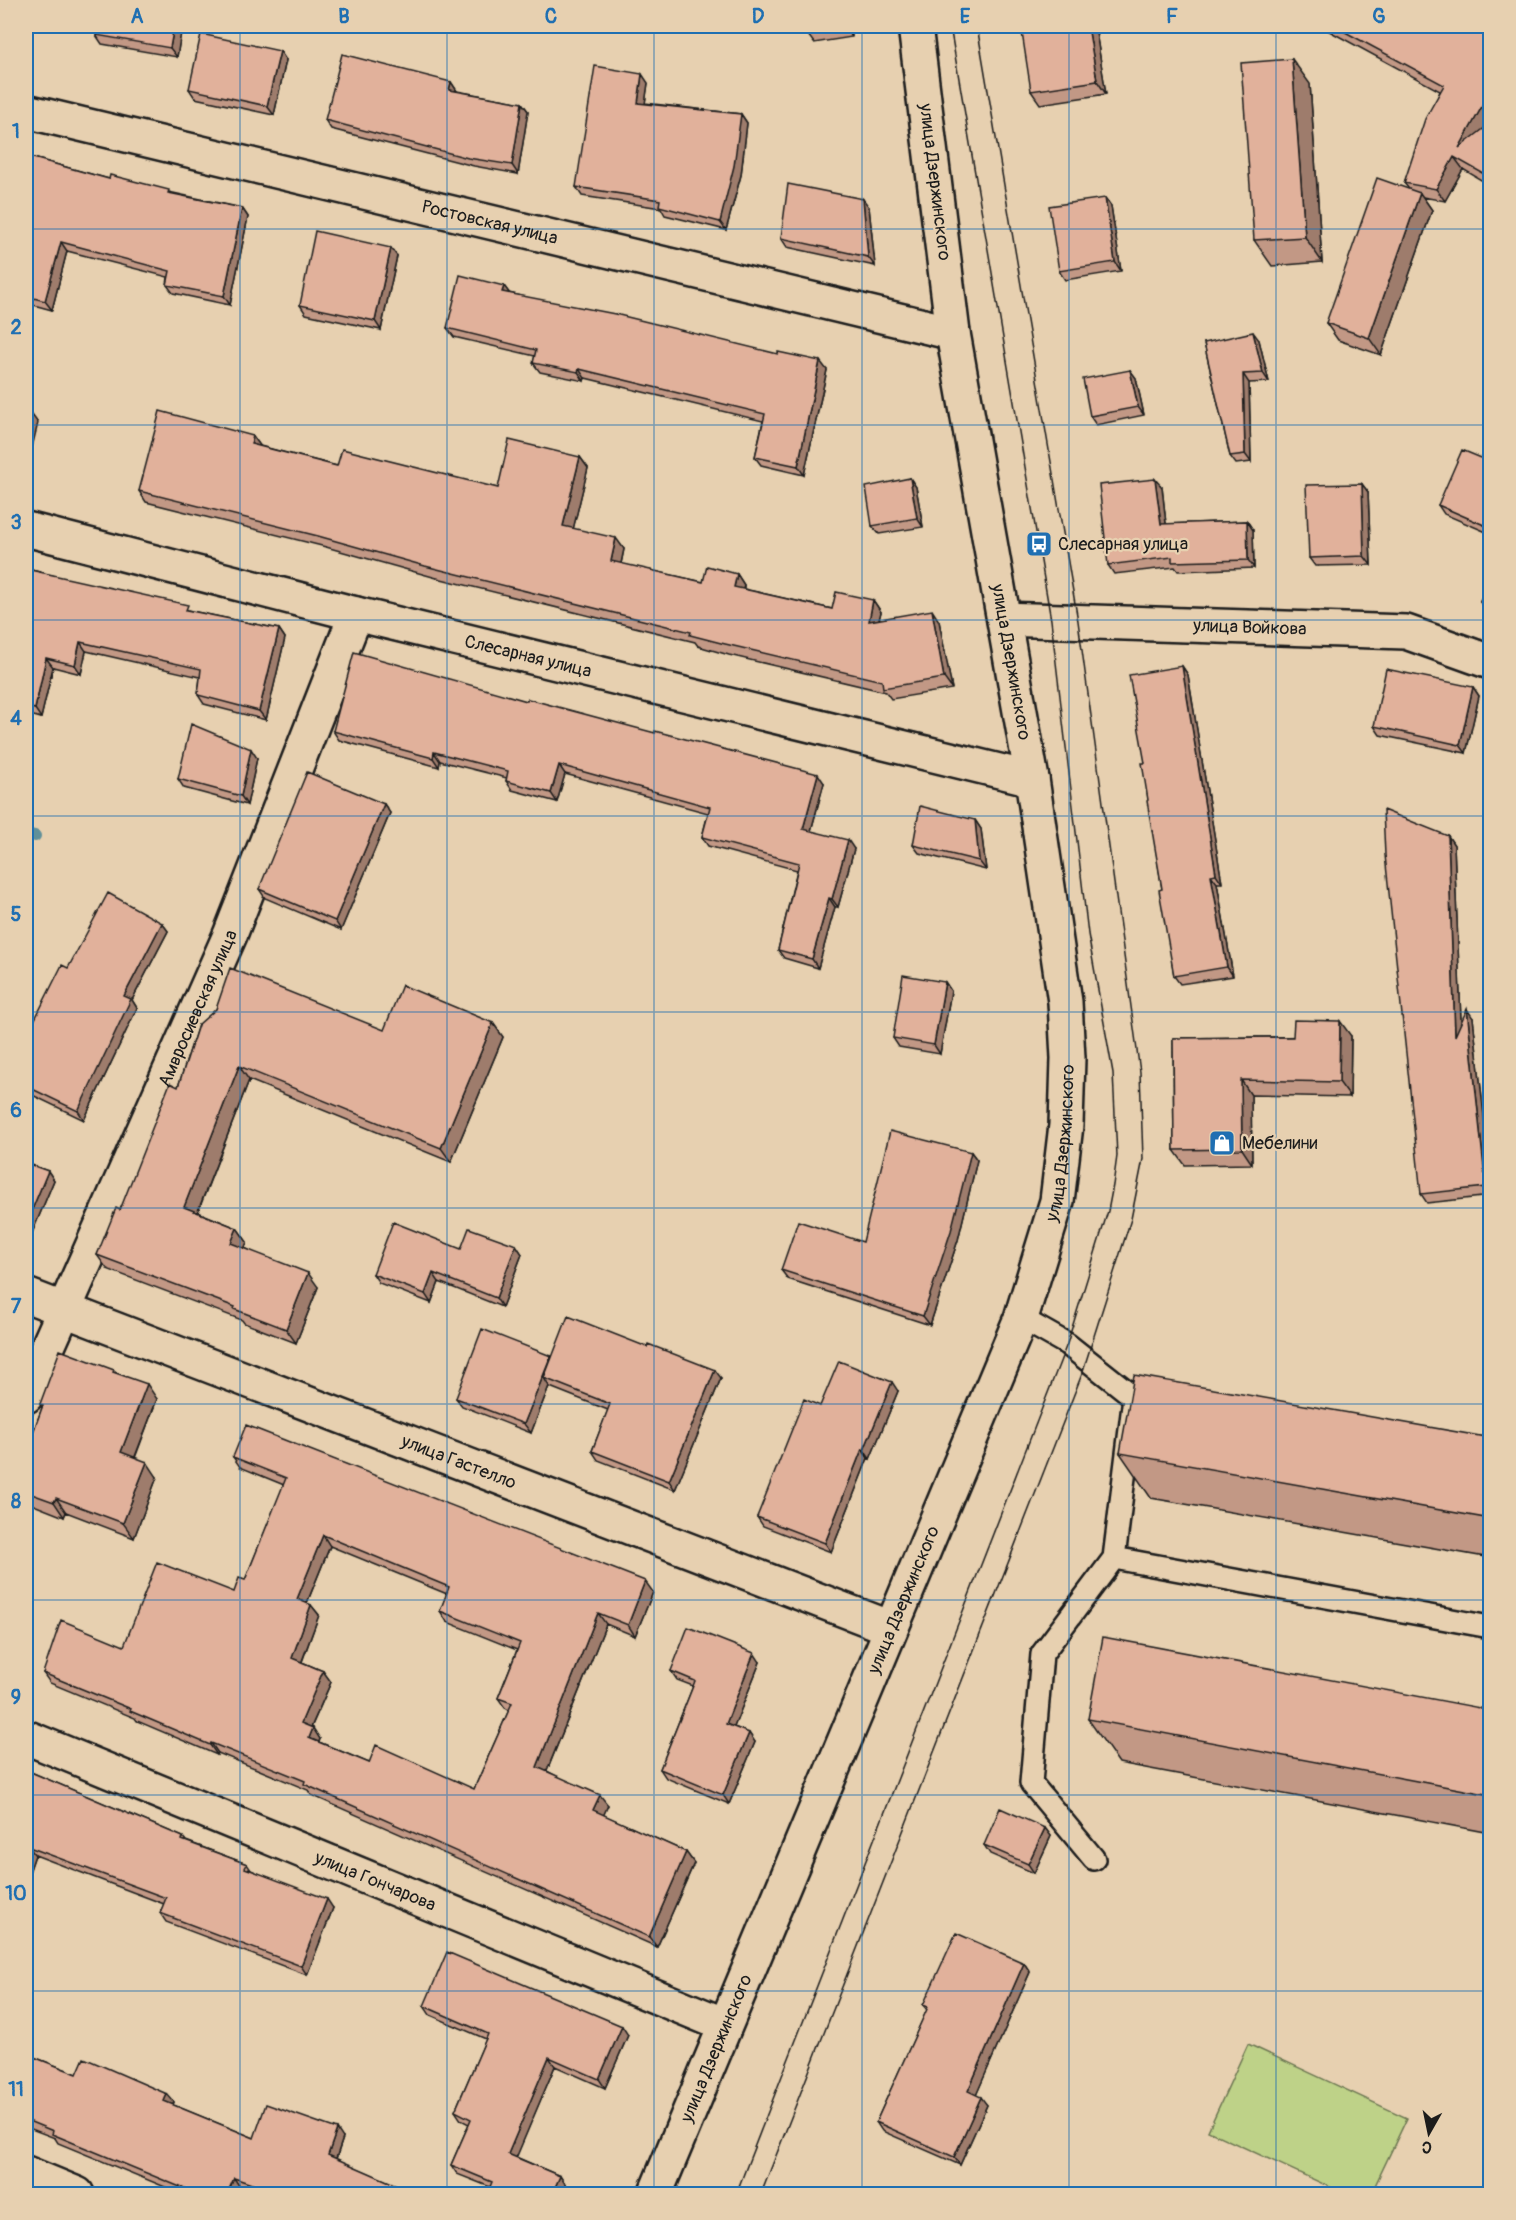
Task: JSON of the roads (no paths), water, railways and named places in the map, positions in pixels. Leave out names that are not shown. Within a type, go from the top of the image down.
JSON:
[{"type":"street","name":"улица Дзержинского","points":[[655,2194],[1022,1318],[1057,1201],[1066,1125],[1068,1058],[1065,1002],[1032,779],[953,333],[915,26]]},
{"type":"street","name":"Ростовская улица","points":[[26,111],[953,333]]},
{"type":"street","name":"Слесарная улица","points":[[26,529],[356,614],[1032,779]]},
{"type":"street","name":"Амвросиевская улица","points":[[26,1396],[230,935],[356,614]]},
{"type":"street","name":"улица Войкова","points":[[1004,619],[1406,632],[1491,662]]},
{"type":"street","name":"улица Гастелло","points":[[26,1295],[891,1628]]},
{"type":"street","name":"улица Гончарова","points":[[26,1737],[725,2025]]},
{"type":"street","points":[[26,2173],[77,2194]]},
{"type":"lane","points":[[1022,1318],[1067,1344],[1134,1397],[1114,1558],[1042,1654],[1031,1783],[1094,1859]]},
{"type":"lane","points":[[1114,1558],[1491,1627]]},
{"type":"waterway","points":[[26,834],[35,836]]},
{"type":"tram line","points":[[736,2194],[1067,1344],[1108,1211],[1117,1156],[1113,1073],[1088,934],[1051,620],[950,26]]},
{"type":"tram line","points":[[761,2194],[1082,1374],[1131,1219],[1143,1159],[1140,1072],[1078,621],[977,26]]},
{"type":"place","name":"Слесарная улица","points":[[1039,544]]},
{"type":"place","name":"Мебелини","points":[[1222,1143]]}]
